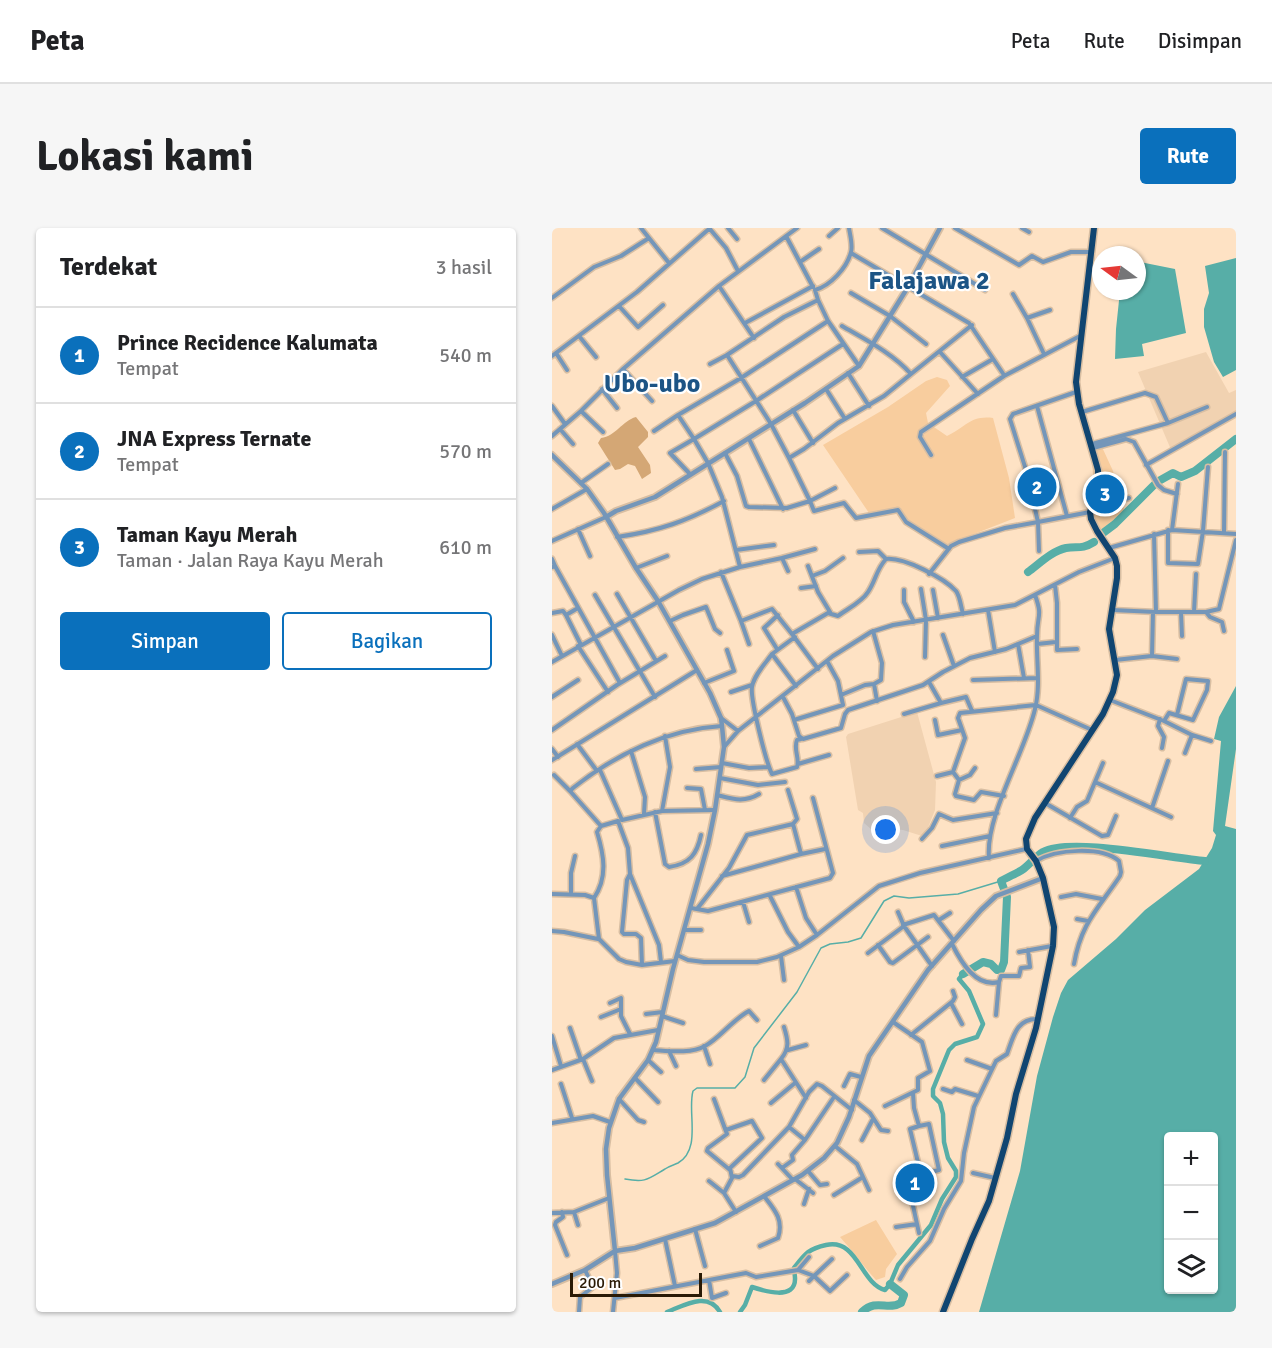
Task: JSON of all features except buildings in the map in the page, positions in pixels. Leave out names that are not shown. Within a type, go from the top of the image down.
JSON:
[{"type":"highway","points":[[1092,246],[1094,228]]},
{"type":"highway","points":[[943,1312],[989,1201],[996,1178],[1016,1094],[1039,1019],[1053,946],[1054,927],[1043,878],[1026,844],[1029,829],[1093,730],[1110,700],[1117,675],[1109,629],[1117,578],[1115,558],[1096,531],[1090,512],[1098,484],[1098,470],[1076,392],[1076,367],[1092,252]]},
{"type":"street","points":[[641,228],[669,263]]},
{"type":"street","points":[[567,370],[553,355],[619,306],[710,228],[726,248],[738,271]]},
{"type":"street","points":[[728,228],[737,239]]},
{"type":"street","points":[[552,436],[623,369],[719,286],[796,228]]},
{"type":"street","points":[[829,236],[838,228]]},
{"type":"street","points":[[745,323],[814,288],[825,287],[834,280],[851,254],[849,228]]},
{"type":"street","points":[[882,228],[985,290]]},
{"type":"street","points":[[552,541],[616,511],[655,497],[749,439],[859,366],[874,345],[940,228]]},
{"type":"street","points":[[955,228],[1019,265],[1032,256],[1043,262],[1071,252],[1092,252]]},
{"type":"street","points":[[1022,228],[1029,232]]},
{"type":"street","points":[[786,236],[814,288],[828,321],[859,366]]},
{"type":"street","points":[[552,298],[594,267],[621,256],[649,238]]},
{"type":"street","points":[[800,262],[819,249]]},
{"type":"street","points":[[851,254],[972,326],[1004,376]]},
{"type":"street","points":[[719,286],[754,338]]},
{"type":"street","points":[[851,293],[890,316],[926,344]]},
{"type":"street","points":[[1013,294],[1044,354]]},
{"type":"street","points":[[710,364],[784,317],[818,300]]},
{"type":"street","points":[[619,306],[638,327],[663,305]]},
{"type":"street","points":[[1027,318],[1050,310]]},
{"type":"street","points":[[654,431],[828,321]]},
{"type":"street","points":[[842,326],[874,345],[911,374]]},
{"type":"street","points":[[789,458],[845,419],[869,406],[972,326]]},
{"type":"street","points":[[579,336],[596,357]]},
{"type":"street","points":[[931,455],[920,438],[921,432],[1004,376],[1080,336]]},
{"type":"street","points":[[689,474],[670,453],[756,401],[843,344]]},
{"type":"street","points":[[940,352],[978,394]]},
{"type":"street","points":[[727,355],[771,424],[815,512],[845,504],[855,518],[898,510],[906,522],[947,552]]},
{"type":"street","points":[[962,377],[993,359]]},
{"type":"street","points":[[623,369],[652,401]]},
{"type":"street","points":[[848,374],[869,406]]},
{"type":"street","points":[[602,389],[617,408]]},
{"type":"street","points":[[826,389],[845,419]]},
{"type":"street","points":[[1039,551],[1038,522],[1026,470],[1010,419],[1013,414],[1076,392]]},
{"type":"street","points":[[1082,412],[1145,393],[1156,397],[1168,423]]},
{"type":"street","points":[[552,406],[565,424]]},
{"type":"street","points":[[1037,406],[1067,516]]},
{"type":"street","points":[[1092,446],[1168,423],[1207,407]]},
{"type":"street","points":[[793,410],[813,443]]},
{"type":"street","points":[[580,411],[603,432]]},
{"type":"street","points":[[1146,465],[1236,414]]},
{"type":"street","points":[[678,415],[708,463],[724,501],[740,567]]},
{"type":"street","points":[[560,429],[573,444]]},
{"type":"street","points":[[749,439],[783,509]]},
{"type":"street","points":[[1092,446],[1126,439],[1134,442],[1158,485],[1164,490],[1177,494]]},
{"type":"street","points":[[1224,533],[1225,452]]},
{"type":"street","points":[[725,453],[737,476],[746,506],[783,509],[799,506],[835,488]]},
{"type":"street","points":[[552,455],[587,489],[670,621],[721,718],[724,747],[715,810],[694,909],[684,930],[653,1050],[619,1099],[610,1122],[606,1149],[607,1175],[617,1272],[613,1312]]},
{"type":"street","points":[[581,483],[608,464]]},
{"type":"street","points":[[1178,484],[1170,530],[1168,563],[1197,565],[1203,531],[1208,467]]},
{"type":"street","points":[[552,509],[587,489]]},
{"type":"street","points":[[1094,500],[1112,497],[1118,501],[1129,498]]},
{"type":"street","points":[[617,537],[669,527],[724,501]]},
{"type":"street","points":[[929,574],[947,552],[959,542],[983,534],[1090,512]]},
{"type":"street","points":[[578,529],[590,556]]},
{"type":"street","points":[[1109,548],[1170,530],[1236,534]]},
{"type":"street","points":[[1152,656],[1154,534]]},
{"type":"street","points":[[1112,610],[1206,612],[1219,609],[1236,540]]},
{"type":"street","points":[[736,550],[774,545]]},
{"type":"street","points":[[552,661],[658,601],[702,579],[721,572],[815,549]]},
{"type":"street","points":[[859,552],[878,551],[886,559],[896,559],[949,584],[957,593],[963,614]]},
{"type":"street","points":[[637,570],[667,556]]},
{"type":"street","points":[[782,558],[788,571]]},
{"type":"street","points":[[812,576],[825,571],[843,558]]},
{"type":"street","points":[[724,747],[738,732],[827,661],[873,631],[1015,605],[1079,572],[1115,558]]},
{"type":"street","points":[[552,559],[620,684]]},
{"type":"street","points":[[808,566],[830,612],[838,616],[864,597],[869,591],[876,571],[886,559]]},
{"type":"street","points":[[721,572],[749,644]]},
{"type":"street","points":[[1194,612],[1196,574]]},
{"type":"street","points":[[1055,585],[1056,642],[1059,651],[1077,649]]},
{"type":"street","points":[[801,588],[816,586]]},
{"type":"street","points":[[921,589],[926,620],[925,657]]},
{"type":"street","points":[[904,590],[904,602],[914,622]]},
{"type":"street","points":[[933,590],[938,618]]},
{"type":"street","points":[[617,594],[656,661]]},
{"type":"street","points":[[989,858],[990,836],[997,813],[1036,705],[1037,636],[1041,613],[1035,595]]},
{"type":"street","points":[[595,596],[655,697]]},
{"type":"street","points":[[670,621],[706,607],[720,633]]},
{"type":"street","points":[[566,615],[578,608]]},
{"type":"street","points":[[741,621],[772,609],[818,669]]},
{"type":"street","points":[[988,610],[994,652]]},
{"type":"street","points":[[552,613],[562,611],[566,615],[579,645],[608,692]]},
{"type":"street","points":[[731,692],[752,685],[777,649],[830,612]]},
{"type":"street","points":[[1181,612],[1182,636]]},
{"type":"street","points":[[1206,612],[1210,617],[1222,622],[1224,631]]},
{"type":"street","points":[[777,649],[764,628],[778,615]]},
{"type":"street","points":[[841,695],[880,681],[882,671],[880,655],[873,631]]},
{"type":"street","points":[[552,635],[562,656]]},
{"type":"street","points":[[943,635],[954,666]]},
{"type":"street","points":[[798,764],[795,745],[797,740],[839,729],[843,725],[846,712],[929,682],[970,658],[1037,636]]},
{"type":"street","points":[[1037,644],[1056,642]]},
{"type":"street","points":[[1018,644],[1024,678]]},
{"type":"street","points":[[704,683],[734,671],[727,650]]},
{"type":"street","points":[[772,654],[796,686]]},
{"type":"street","points":[[552,730],[665,656]]},
{"type":"street","points":[[1115,660],[1152,656],[1177,659]]},
{"type":"street","points":[[794,720],[843,705],[838,681],[827,661]]},
{"type":"street","points":[[552,760],[697,670]]},
{"type":"street","points":[[973,680],[1038,678]]},
{"type":"street","points":[[1162,748],[1164,737],[1158,726],[1162,720],[1169,712],[1177,715],[1193,720],[1207,690],[1208,681],[1186,679],[1177,715]]},
{"type":"street","points":[[552,697],[578,680]]},
{"type":"street","points":[[929,682],[941,702]]},
{"type":"street","points":[[874,684],[877,701]]},
{"type":"street","points":[[752,685],[756,718],[768,767],[773,774],[829,755]]},
{"type":"street","points":[[783,697],[801,739]]},
{"type":"street","points":[[904,714],[966,697],[972,711]]},
{"type":"street","points":[[1110,700],[1211,741]]},
{"type":"street","points":[[953,772],[965,738],[958,716],[960,714],[1036,705],[1093,730]]},
{"type":"street","points":[[721,718],[738,732]]},
{"type":"street","points":[[935,720],[938,735],[962,730]]},
{"type":"street","points":[[570,791],[598,770],[631,751],[665,736],[701,727],[722,726]]},
{"type":"street","points":[[1185,753],[1192,735]]},
{"type":"street","points":[[662,811],[670,767],[665,736]]},
{"type":"street","points":[[578,744],[598,770],[620,820],[628,848],[630,874],[659,945],[661,962]]},
{"type":"street","points":[[552,748],[558,757]]},
{"type":"street","points":[[631,751],[645,797],[644,814]]},
{"type":"street","points":[[1152,808],[1168,761]]},
{"type":"street","points":[[1070,818],[1077,807],[1087,801],[1103,763]]},
{"type":"street","points":[[696,768],[722,765],[749,768],[768,767]]},
{"type":"street","points":[[975,768],[970,775],[959,780],[956,796],[974,800],[981,792],[1004,796]]},
{"type":"street","points":[[953,772],[959,780]]},
{"type":"street","points":[[937,776],[953,772]]},
{"type":"street","points":[[554,775],[601,826]]},
{"type":"street","points":[[720,778],[758,785],[785,782]]},
{"type":"street","points":[[1095,782],[1171,817]]},
{"type":"street","points":[[687,788],[701,789],[705,810]]},
{"type":"street","points":[[788,790],[797,819],[794,824],[801,854]]},
{"type":"street","points":[[717,795],[741,801],[759,794]]},
{"type":"street","points":[[694,909],[708,911],[830,878],[832,876],[813,798]]},
{"type":"street","points":[[1045,804],[1096,833],[1106,836],[1116,816]]},
{"type":"street","points":[[715,810],[662,811],[644,814],[601,826],[597,832],[603,852],[602,882],[594,897],[596,926],[599,939],[619,959],[642,964],[676,958],[696,961],[757,962],[782,956],[799,947],[879,886],[920,873],[989,858],[1032,856],[1064,851],[1111,855],[1119,861],[1121,872],[1116,883],[1088,921],[1078,945],[1074,964]]},
{"type":"street","points":[[655,812],[665,864],[669,867],[693,857],[701,835]]},
{"type":"street","points":[[922,839],[932,828],[939,814],[953,819],[997,813]]},
{"type":"street","points":[[694,909],[722,876],[747,835],[794,824]]},
{"type":"street","points":[[942,846],[990,836]]},
{"type":"street","points":[[722,876],[825,849]]},
{"type":"street","points":[[571,894],[571,873],[575,856]]},
{"type":"street","points":[[630,874],[627,880],[622,932],[638,935],[641,938],[642,964]]},
{"type":"street","points":[[553,1283],[585,1270],[615,1251],[635,1248],[715,1223],[808,1171],[824,1158],[835,1146],[852,1110],[869,1056],[932,966],[991,900],[1005,891],[1043,878]]},
{"type":"street","points":[[796,887],[806,918],[817,935]]},
{"type":"street","points":[[552,894],[585,894],[594,897]]},
{"type":"street","points":[[1061,897],[1076,894],[1102,899]]},
{"type":"street","points":[[770,896],[781,919],[799,947]]},
{"type":"street","points":[[743,902],[749,922]]},
{"type":"street","points":[[898,912],[903,926],[932,966]]},
{"type":"street","points":[[939,920],[950,913]]},
{"type":"street","points":[[868,953],[903,926],[932,915],[939,920],[969,971],[986,983],[999,982]]},
{"type":"street","points":[[1077,919],[1088,921]]},
{"type":"street","points":[[684,930],[701,930]]},
{"type":"street","points":[[552,931],[599,939]]},
{"type":"street","points":[[878,945],[892,963],[928,938]]},
{"type":"street","points":[[1019,952],[1053,946]]},
{"type":"street","points":[[996,1015],[1001,976],[1019,976],[1021,968],[1030,967],[1028,950]]},
{"type":"street","points":[[782,956],[784,980]]},
{"type":"street","points":[[911,1035],[951,1003],[955,997],[953,991]]},
{"type":"street","points":[[610,1003],[621,998],[622,1020],[630,1034]]},
{"type":"street","points":[[951,1003],[962,1024]]},
{"type":"street","points":[[1033,1005],[1041,1007]]},
{"type":"street","points":[[601,1017],[621,1009]]},
{"type":"street","points":[[653,1050],[669,1051],[704,1047],[748,1011],[757,1020]]},
{"type":"street","points":[[646,1014],[663,1014],[683,1023]]},
{"type":"street","points":[[900,1279],[907,1267],[930,1241],[944,1209],[961,1181],[970,1119],[978,1096],[996,1061],[1007,1054],[1014,1033],[1020,1025],[1030,1019],[1039,1019]]},
{"type":"street","points":[[885,1106],[919,1089],[918,1078],[930,1071],[922,1042],[893,1022]]},
{"type":"street","points":[[765,1080],[787,1050],[784,1027]]},
{"type":"street","points":[[570,1028],[592,1081]]},
{"type":"street","points":[[552,1069],[582,1059],[608,1040],[658,1030]]},
{"type":"street","points":[[552,1036],[561,1066]]},
{"type":"street","points":[[787,1050],[806,1045]]},
{"type":"street","points":[[704,1047],[710,1064]]},
{"type":"street","points":[[669,1051],[676,1066]]},
{"type":"street","points":[[781,1059],[806,1098]]},
{"type":"street","points":[[648,1060],[661,1072]]},
{"type":"street","points":[[967,1060],[992,1069]]},
{"type":"street","points":[[844,1086],[849,1075],[861,1077]]},
{"type":"street","points":[[635,1078],[658,1102]]},
{"type":"street","points":[[771,1103],[795,1083]]},
{"type":"street","points":[[561,1084],[572,1118]]},
{"type":"street","points":[[732,1176],[743,1175],[789,1127],[817,1084],[852,1110]]},
{"type":"street","points":[[942,1089],[952,1092],[956,1089],[978,1096]]},
{"type":"street","points":[[913,1093],[919,1126]]},
{"type":"street","points":[[813,1193],[780,1166],[793,1160],[792,1155],[834,1097]]},
{"type":"street","points":[[619,1099],[638,1120],[644,1122]]},
{"type":"street","points":[[714,1099],[726,1130],[726,1136],[706,1149],[710,1155],[730,1170],[732,1176],[724,1193]]},
{"type":"street","points":[[854,1100],[866,1109],[881,1130],[888,1131]]},
{"type":"street","points":[[552,1123],[594,1116],[610,1122]]},
{"type":"street","points":[[862,1140],[873,1118]]},
{"type":"street","points":[[726,1130],[752,1121],[762,1138],[733,1164],[730,1170]]},
{"type":"street","points":[[919,1233],[907,1178],[939,1170],[929,1124],[910,1128],[921,1174]]},
{"type":"street","points":[[789,1127],[805,1140]]},
{"type":"street","points":[[835,1146],[853,1160],[869,1190]]},
{"type":"street","points":[[808,1171],[820,1185],[827,1184]]},
{"type":"street","points":[[973,1173],[996,1178]]},
{"type":"street","points":[[834,1195],[863,1177]]},
{"type":"street","points":[[709,1181],[724,1193],[736,1212]]},
{"type":"street","points":[[804,1204],[809,1189]]},
{"type":"street","points":[[760,1246],[778,1238],[781,1225],[778,1215],[764,1196]]},
{"type":"street","points":[[552,1213],[574,1212],[609,1198]]},
{"type":"street","points":[[562,1212],[563,1217],[555,1225],[567,1254]]},
{"type":"street","points":[[574,1212],[578,1225]]},
{"type":"street","points":[[896,1227],[916,1224]]},
{"type":"street","points":[[695,1229],[705,1266]]},
{"type":"street","points":[[665,1239],[675,1286]]},
{"type":"street","points":[[794,1271],[808,1257]]},
{"type":"street","points":[[809,1281],[832,1259]]},
{"type":"street","points":[[579,1312],[580,1297],[593,1287],[585,1270]]},
{"type":"street","points":[[615,1298],[746,1273],[756,1277],[794,1271],[814,1276],[829,1292],[847,1275]]},
{"type":"street","points":[[709,1280],[712,1298],[726,1293]]},
{"type":"shaded area","points":[[1206,352],[1229,393],[1236,390],[1236,417],[1172,452],[1138,372]]},
{"type":"shaded area","points":[[937,377],[947,380],[950,386],[926,413],[928,423],[947,436],[973,420],[993,418],[1009,478],[1015,518],[946,545],[905,518],[900,507],[869,513],[823,445],[888,407],[926,381]]},
{"type":"shaded area","points":[[636,417],[648,432],[648,437],[638,447],[650,465],[651,473],[642,479],[635,466],[628,464],[615,470],[598,443],[601,438]]},
{"type":"shaded area","points":[[1102,447],[1113,471],[1125,513],[1104,531],[1097,530],[1090,512],[1094,487],[1091,450]]},
{"type":"shaded area","points":[[917,712],[936,782],[935,810],[922,836],[903,830],[882,828],[872,830],[864,823],[863,813],[858,810],[846,737],[848,734]]},
{"type":"shaded area","points":[[876,1220],[897,1254],[886,1269],[885,1277],[876,1280],[840,1237]]},
{"type":"water","points":[[1236,258],[1236,370],[1223,377],[1214,362],[1204,327],[1204,309],[1209,293],[1205,266]]},
{"type":"water","points":[[1146,263],[1175,269],[1186,333],[1142,344],[1144,356],[1115,359],[1119,300],[1146,300]]},
{"type":"water","points":[[1236,686],[1236,749],[1225,826],[1236,829],[1236,1312],[979,1312],[1020,1171],[1037,1076],[1061,993],[1068,980],[1116,939],[1145,910],[1199,869],[1212,848],[1216,835],[1213,831],[1221,741],[1214,739],[1219,717]]},
{"type":"waterway","points":[[1103,533],[1157,482],[1173,473],[1181,477],[1195,471],[1236,439]]},
{"type":"waterway","points":[[1028,572],[1061,550],[1083,547],[1094,542]]},
{"type":"waterway","points":[[963,974],[983,962],[1001,970],[1004,962],[1007,897],[1001,881],[1022,870],[1043,852],[1056,848],[1097,847],[1205,861]]},
{"type":"waterway","points":[[625,1179],[638,1181],[646,1179],[685,1157],[692,1140],[693,1091],[697,1088],[735,1088],[745,1077],[754,1048],[797,992],[821,948],[861,938],[884,901],[894,896],[909,898],[958,894],[1001,881]]},
{"type":"waterway","points":[[740,1312],[752,1287],[778,1293],[790,1290],[794,1285],[794,1268],[811,1250],[826,1245],[845,1248],[870,1279],[885,1290],[898,1265],[931,1225],[942,1199],[956,1177],[956,1171],[948,1158],[944,1142],[943,1114],[940,1103],[933,1096],[933,1089],[949,1050],[955,1044],[977,1037],[983,1024],[969,991],[959,979],[963,974]]},
{"type":"waterway","points":[[862,1312],[872,1306],[891,1306],[901,1303],[904,1295],[890,1284]]},
{"type":"waterway","points":[[667,1312],[689,1303],[703,1301],[709,1302],[720,1312]]},
{"type":"place","name":"JNA Express Ternate","points":[[1037,487]]},
{"type":"place","name":"Taman Kayu Merah","points":[[1105,494]]},
{"type":"place","name":"Prince Recidence Kalumata","points":[[915,1183]]},
{"type":"district","name":"Falajawa 2","points":[[929,281]]},
{"type":"district","name":"Ubo-ubo","points":[[652,384]]}]
